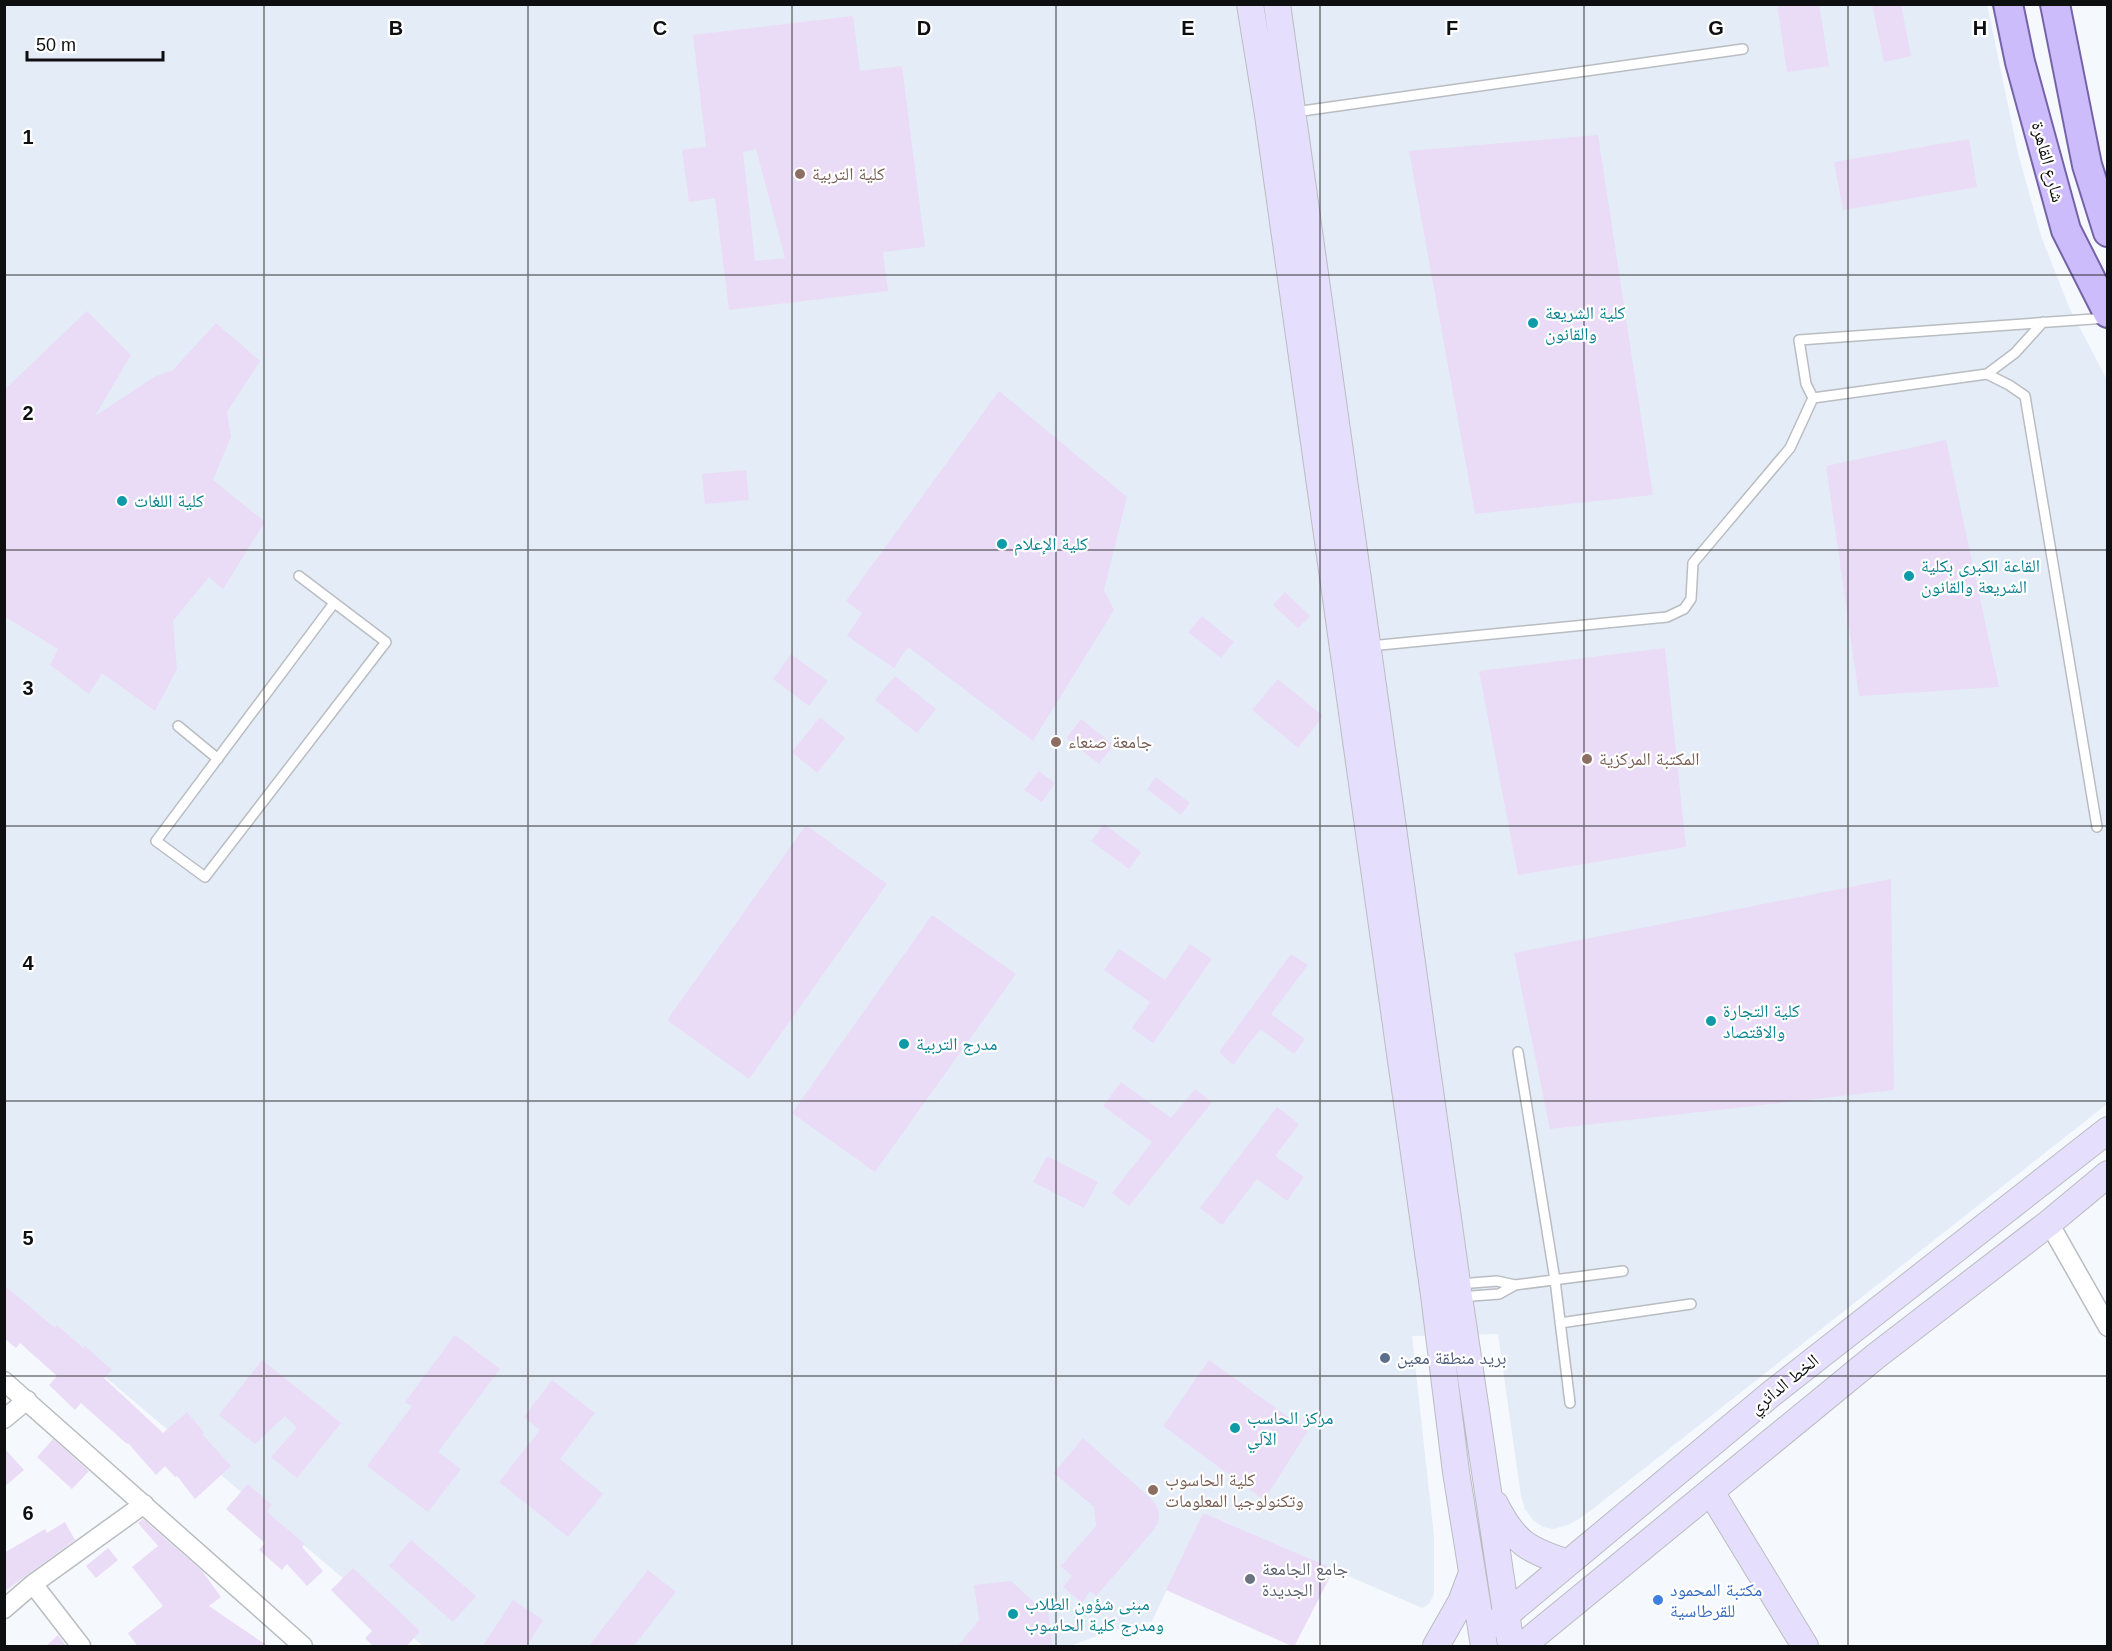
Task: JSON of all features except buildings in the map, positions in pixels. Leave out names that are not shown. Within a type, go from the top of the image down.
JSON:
[{"type":"main road","name":"شارع القاهرة","points":[[2008,4],[2020,62],[2066,230],[2108,313]]},
{"type":"main road","name":"شارع القاهرة","points":[[2055,4],[2087,165],[2108,232]]},
{"type":"main road","points":[[2020,62],[2066,53]]},
{"type":"street","points":[[1250,4],[1280,113],[1368,646],[1458,1291],[1511,1647]]},
{"type":"street","points":[[1277,4],[1280,113],[1456,1472],[1472,1572],[1477,1642]]},
{"type":"street","name":"الخط الدائري","points":[[1477,1642],[1771,1394],[2108,1130]]},
{"type":"street","name":"الخط الدائري","points":[[1522,1647],[1876,1356],[2108,1174]]},
{"type":"street","points":[[2027,1195],[2049,1222],[2108,1327]]},
{"type":"street","points":[[1434,1295],[1458,1291]]},
{"type":"street","points":[[4,1381],[303,1647]]},
{"type":"street","points":[[4,1419],[27,1400]]},
{"type":"street","points":[[1488,1492],[1512,1533],[1526,1547],[1568,1563]]},
{"type":"street","points":[[1711,1492],[1805,1647]]},
{"type":"street","points":[[4,1609],[33,1584],[144,1504]]},
{"type":"street","points":[[1436,1647],[1461,1602],[1472,1572]]},
{"type":"street","points":[[33,1584],[81,1647]]},
{"type":"street","points":[[1555,1647],[1562,1613]]},
{"type":"lane","points":[[1280,113],[1743,49]]},
{"type":"lane","points":[[1813,398],[1806,384],[1799,340],[2108,318]]},
{"type":"lane","points":[[1813,398],[1987,374],[2015,353],[2043,322]]},
{"type":"lane","points":[[1987,374],[2025,396],[2097,827]]},
{"type":"lane","points":[[1368,646],[1668,617],[1684,609],[1691,599],[1694,562],[1790,448],[1813,398]]},
{"type":"lane","points":[[299,576],[386,642],[205,877],[156,841],[334,603]]},
{"type":"lane","points":[[178,726],[218,759]]},
{"type":"lane","points":[[1518,1052],[1555,1280],[1570,1403]]},
{"type":"lane","points":[[1458,1291],[1499,1294],[1515,1285],[1623,1270]]},
{"type":"lane","points":[[1560,1323],[1691,1304]]},
{"type":"shaded area","name":"جامعة صنعاء","points":[[4,5],[1987,5],[2018,153],[2041,236],[2069,307],[2107,380],[2107,1104],[1594,1508],[1568,1525],[1553,1529],[1543,1527],[1533,1520],[1525,1509],[1521,1496],[1498,1334],[1412,1336],[1434,1536],[1434,1594],[1429,1604],[1422,1608],[1203,1513],[1152,1621],[1110,1631],[1070,1646],[423,1646],[5,1292]]},
{"type":"place","name":"كلية التربية","points":[[800,174]]},
{"type":"place","name":"كلية الشريعة والقانون","points":[[1533,323]]},
{"type":"place","name":"كلية اللغات","points":[[122,501]]},
{"type":"place","name":"كلية الإعلام","points":[[1002,544]]},
{"type":"place","name":"القاعة الكبرى بكلية الشريعة والقانون","points":[[1909,576]]},
{"type":"place","name":"جامعة صنعاء","points":[[1056,742]]},
{"type":"place","name":"المكتبة المركزية","points":[[1587,759]]},
{"type":"place","name":"كلية التجارة والاقتصاد","points":[[1711,1021]]},
{"type":"place","name":"مدرج التربية","points":[[904,1044]]},
{"type":"place","name":"بريد منطقة معين","points":[[1385,1358]]},
{"type":"place","name":"مركز الحاسب الآلي","points":[[1235,1428]]},
{"type":"place","name":"كلية الحاسوب وتكنولوجيا المعلومات","points":[[1153,1490]]},
{"type":"place","name":"جامع الجامعة الجديدة","points":[[1250,1579]]},
{"type":"place","name":"مكتبة المحمود للقرطاسية","points":[[1658,1600]]},
{"type":"place","name":"مبنى شؤون الطلاب ومدرج كلية الحاسوب","points":[[1013,1614]]}]
